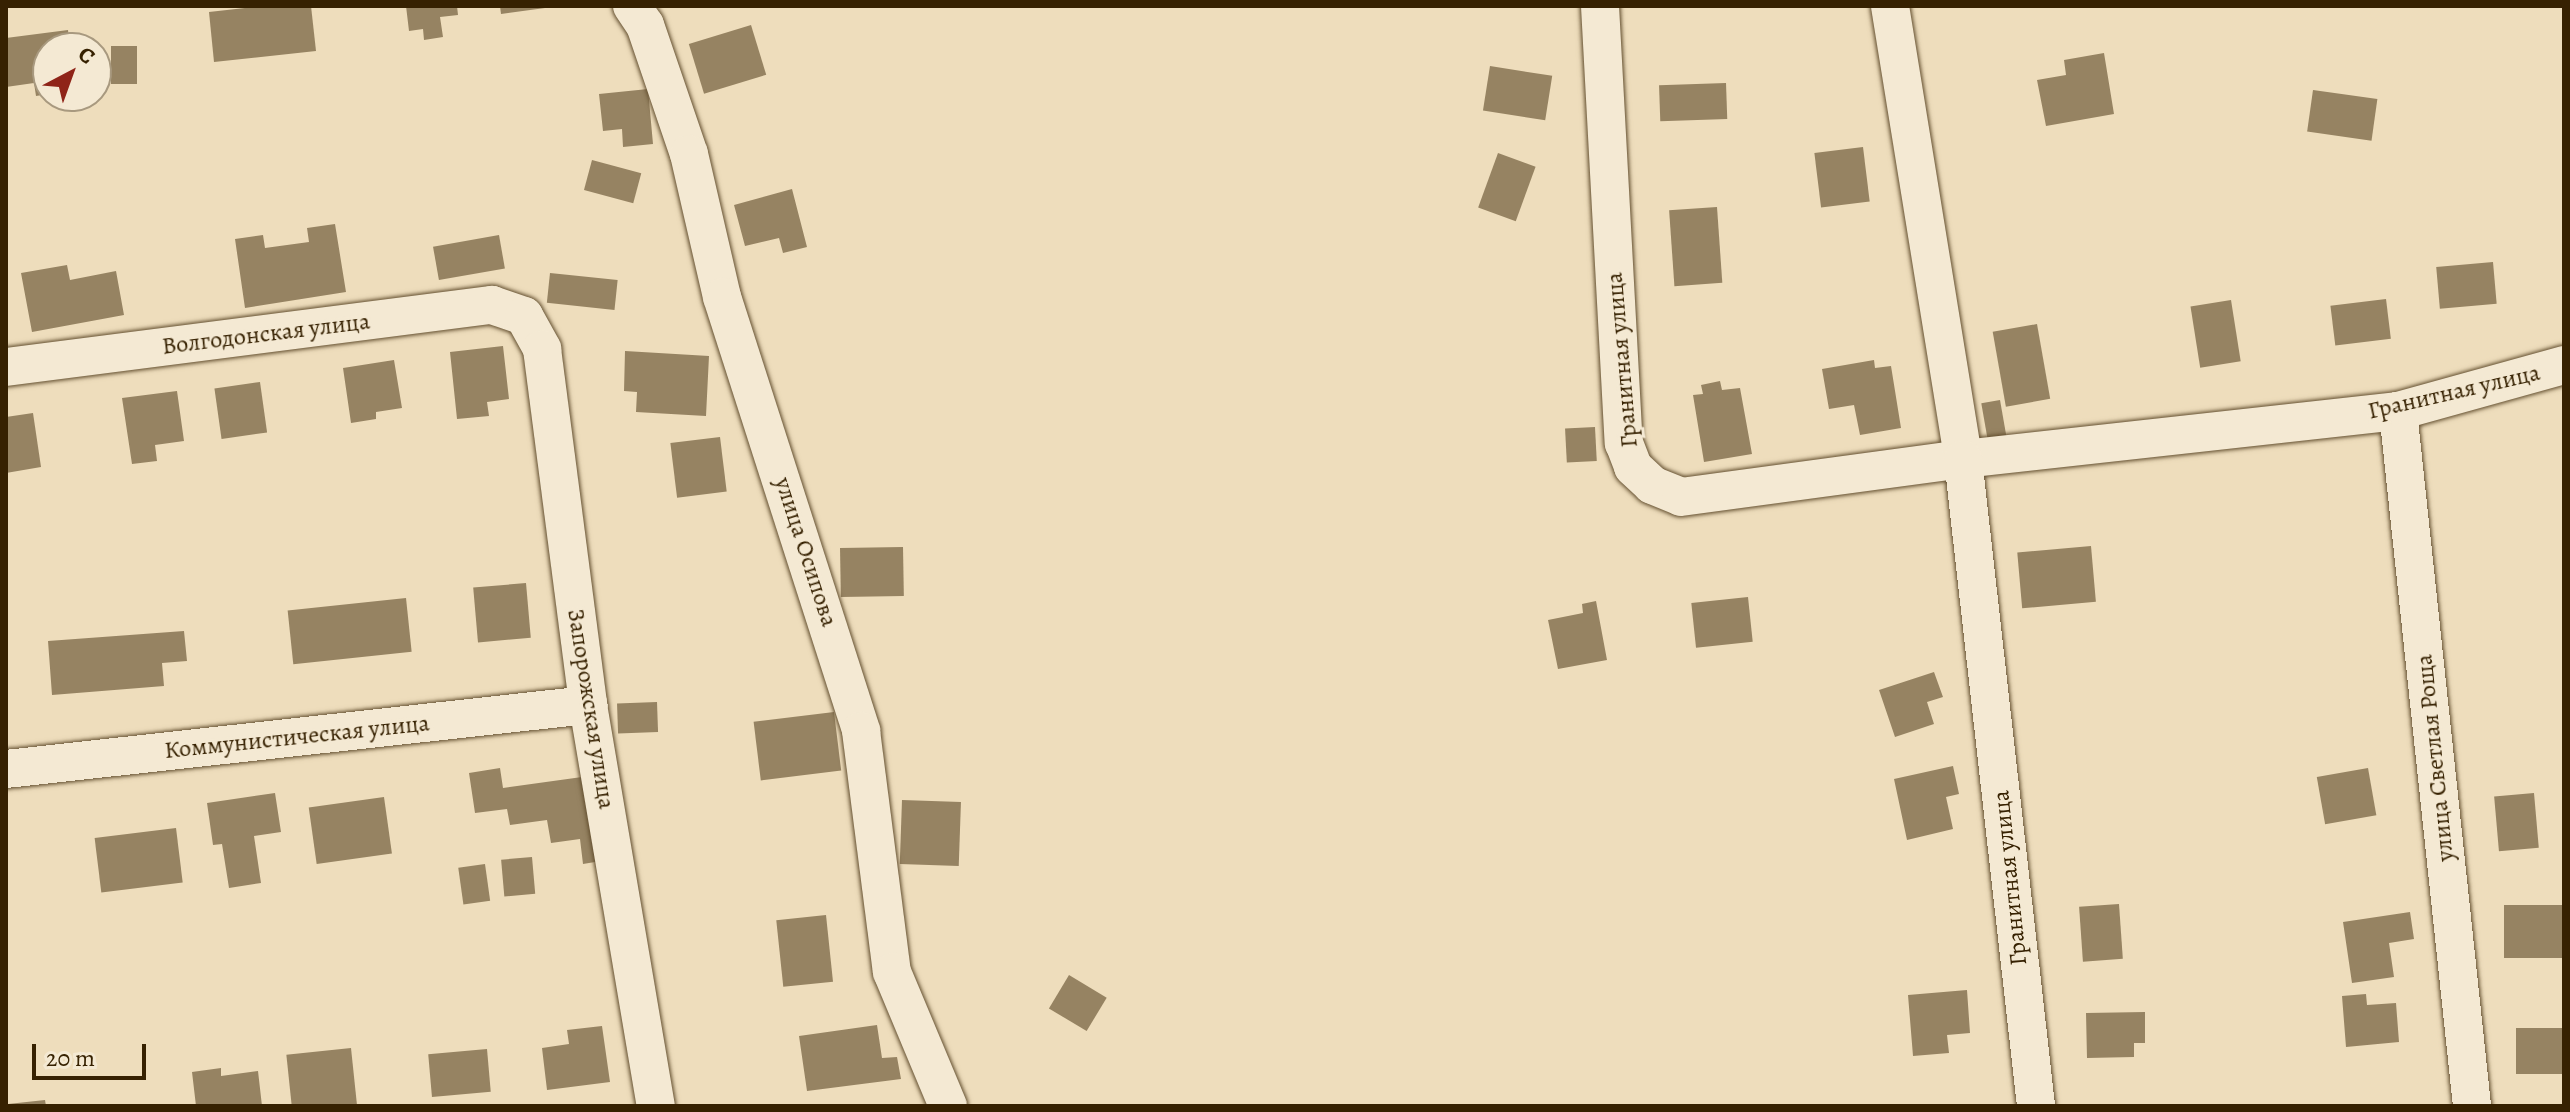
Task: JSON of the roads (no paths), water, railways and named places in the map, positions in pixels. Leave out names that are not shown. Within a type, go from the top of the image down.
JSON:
[{"type":"street","name":"улица Осипова","points":[[632,6],[645,25],[689,154],[722,297],[861,731],[892,972],[948,1106]]},
{"type":"street","name":"Гранитная улица","points":[[1600,6],[1624,443],[1633,467],[1652,485],[1681,497],[1963,459],[2398,411],[2564,365]]},
{"type":"street","name":"Гранитная улица","points":[[1890,6],[1963,459],[2036,1106]]},
{"type":"street","name":"Волгодонская улица","points":[[6,367],[492,305],[524,316]]},
{"type":"street","name":"Запорожская улица","points":[[524,316],[542,349],[588,705],[656,1106]]},
{"type":"street","name":"улица Светлая Роща","points":[[2398,411],[2472,1106]]},
{"type":"street","name":"Коммунистическая улица","points":[[6,769],[588,705]]}]
